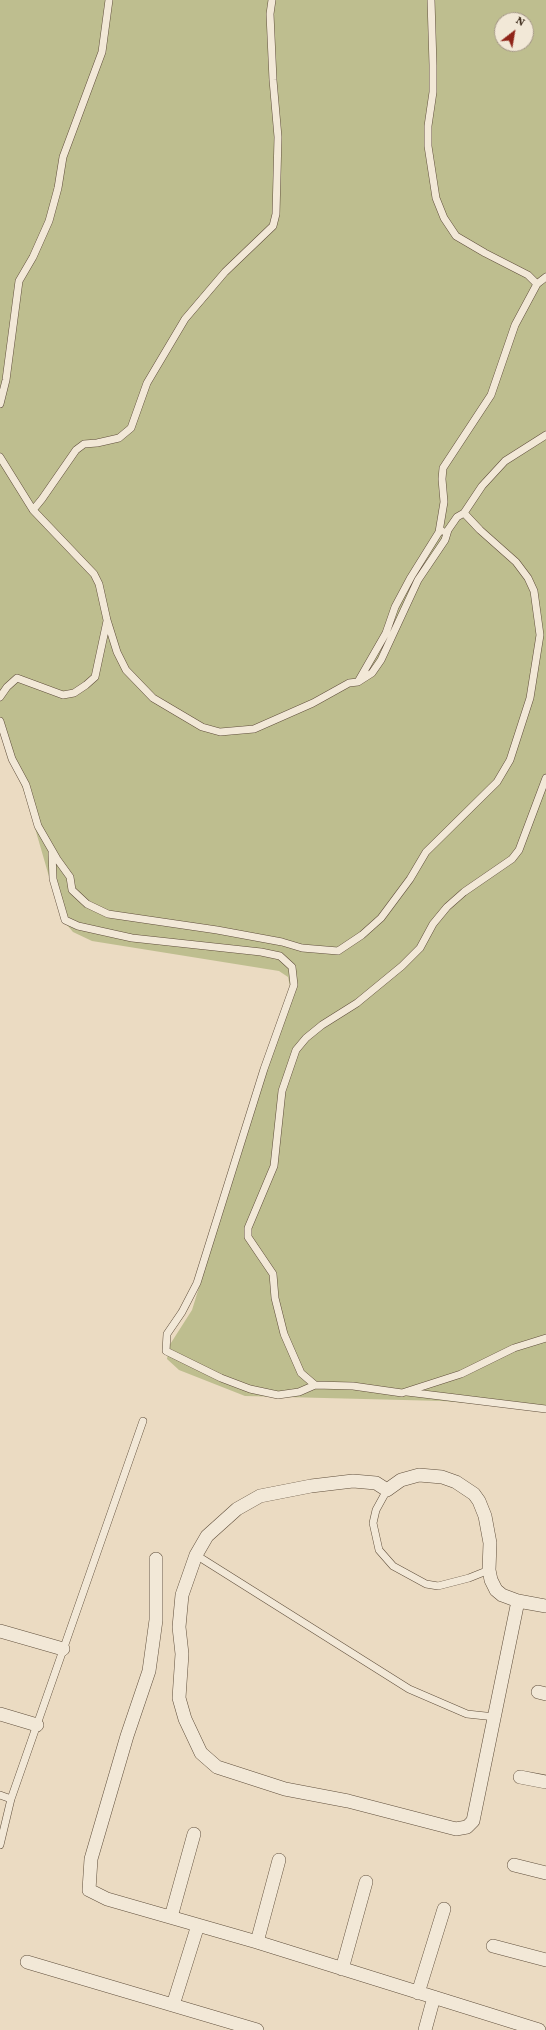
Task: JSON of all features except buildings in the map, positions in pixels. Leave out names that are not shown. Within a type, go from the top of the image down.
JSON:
[{"type":"street","points":[[518,1601],[474,1821],[467,1827],[456,1829],[348,1801],[285,1789],[247,1778],[217,1767],[201,1753],[185,1718],[179,1698],[182,1654],[179,1627],[182,1595],[196,1555],[208,1536],[237,1509],[260,1496],[311,1486],[352,1481],[376,1483],[387,1490],[411,1476],[428,1474],[456,1482],[474,1494],[479,1501],[485,1516],[490,1543],[489,1570],[491,1580],[496,1590],[502,1595],[518,1601],[546,1606]]},
{"type":"street","points":[[156,1559],[156,1620],[149,1671],[127,1736],[90,1859],[89,1890],[107,1899],[257,1942],[539,2030]]},
{"type":"street","points":[[0,1631],[63,1649]]},
{"type":"street","points":[[0,1714],[37,1725]]},
{"type":"street","points":[[520,1777],[546,1782]]},
{"type":"street","points":[[171,1917],[194,1834]]},
{"type":"street","points":[[257,1942],[278,1860]]},
{"type":"street","points":[[514,1865],[546,1873]]},
{"type":"street","points":[[342,1969],[366,1882]]},
{"type":"street","points":[[418,1993],[444,1909]]},
{"type":"street","points":[[173,2005],[198,1925]]},
{"type":"street","points":[[493,1946],[546,1960]]},
{"type":"street","points":[[27,1962],[257,2030]]},
{"type":"street","points":[[425,2030],[434,1997]]},
{"type":"lane","points":[[0,404],[6,380],[19,281],[33,257],[49,221],[58,188],[63,157],[102,52],[109,0]]},
{"type":"lane","points":[[33,510],[76,450],[84,444],[97,444],[119,438],[131,428],[147,383],[185,319],[225,272],[273,226],[276,214],[278,137],[273,80],[270,14],[272,0]]},
{"type":"lane","points":[[431,0],[433,72],[428,132],[436,198],[444,218],[456,236],[528,275],[537,284]]},
{"type":"lane","points":[[0,457],[33,510],[94,574],[99,584],[116,652],[126,670],[154,698],[202,727],[220,732],[254,729],[313,703],[349,683],[358,682],[372,673],[381,660],[396,607],[439,532],[444,502],[442,479],[443,468],[491,394],[515,324],[537,284],[545,279]]},
{"type":"lane","points":[[358,682],[389,635],[418,580],[445,540],[448,530],[457,517],[464,512],[482,486],[506,461],[546,436]]},
{"type":"lane","points":[[0,720],[12,759],[26,784],[38,826],[52,851],[70,877],[72,890],[86,904],[108,914],[225,932],[282,942],[302,948],[338,951],[362,935],[381,918],[410,879],[426,852],[497,782],[510,760],[530,698],[540,635],[534,591],[528,578],[516,562],[480,530],[464,512]]},
{"type":"lane","points":[[439,532],[448,530]]},
{"type":"lane","points":[[0,697],[7,687],[18,678],[63,695],[74,693],[86,685],[95,677],[107,620]]},
{"type":"lane","points":[[315,1385],[301,1373],[284,1334],[274,1298],[273,1274],[248,1237],[248,1228],[274,1166],[282,1091],[296,1050],[317,1030],[358,1003],[402,966],[420,948],[438,919],[464,892],[512,859],[519,850],[546,778]]},
{"type":"lane","points":[[52,851],[53,879],[65,920],[98,932],[132,938],[261,952],[280,956],[292,967],[294,985],[264,1068],[197,1283],[182,1312],[168,1334],[166,1351],[221,1378],[250,1389],[278,1395],[299,1392],[315,1385],[402,1392],[546,1409]]},
{"type":"lane","points":[[402,1392],[461,1374],[514,1348],[546,1338]]},
{"type":"lane","points":[[0,1845],[11,1799],[143,1421]]},
{"type":"lane","points":[[387,1490],[376,1510],[373,1523],[379,1550],[393,1566],[426,1584],[438,1586],[469,1578],[489,1570]]},
{"type":"lane","points":[[196,1555],[409,1689],[467,1714],[495,1717]]},
{"type":"lane","points":[[0,1795],[11,1799]]},
{"type":"green space","points":[[0,0],[546,0],[546,1410],[443,1401],[245,1396],[179,1370],[167,1359],[169,1346],[192,1310],[291,991],[288,977],[279,971],[92,941],[73,932],[61,918],[26,797],[0,728]]}]
